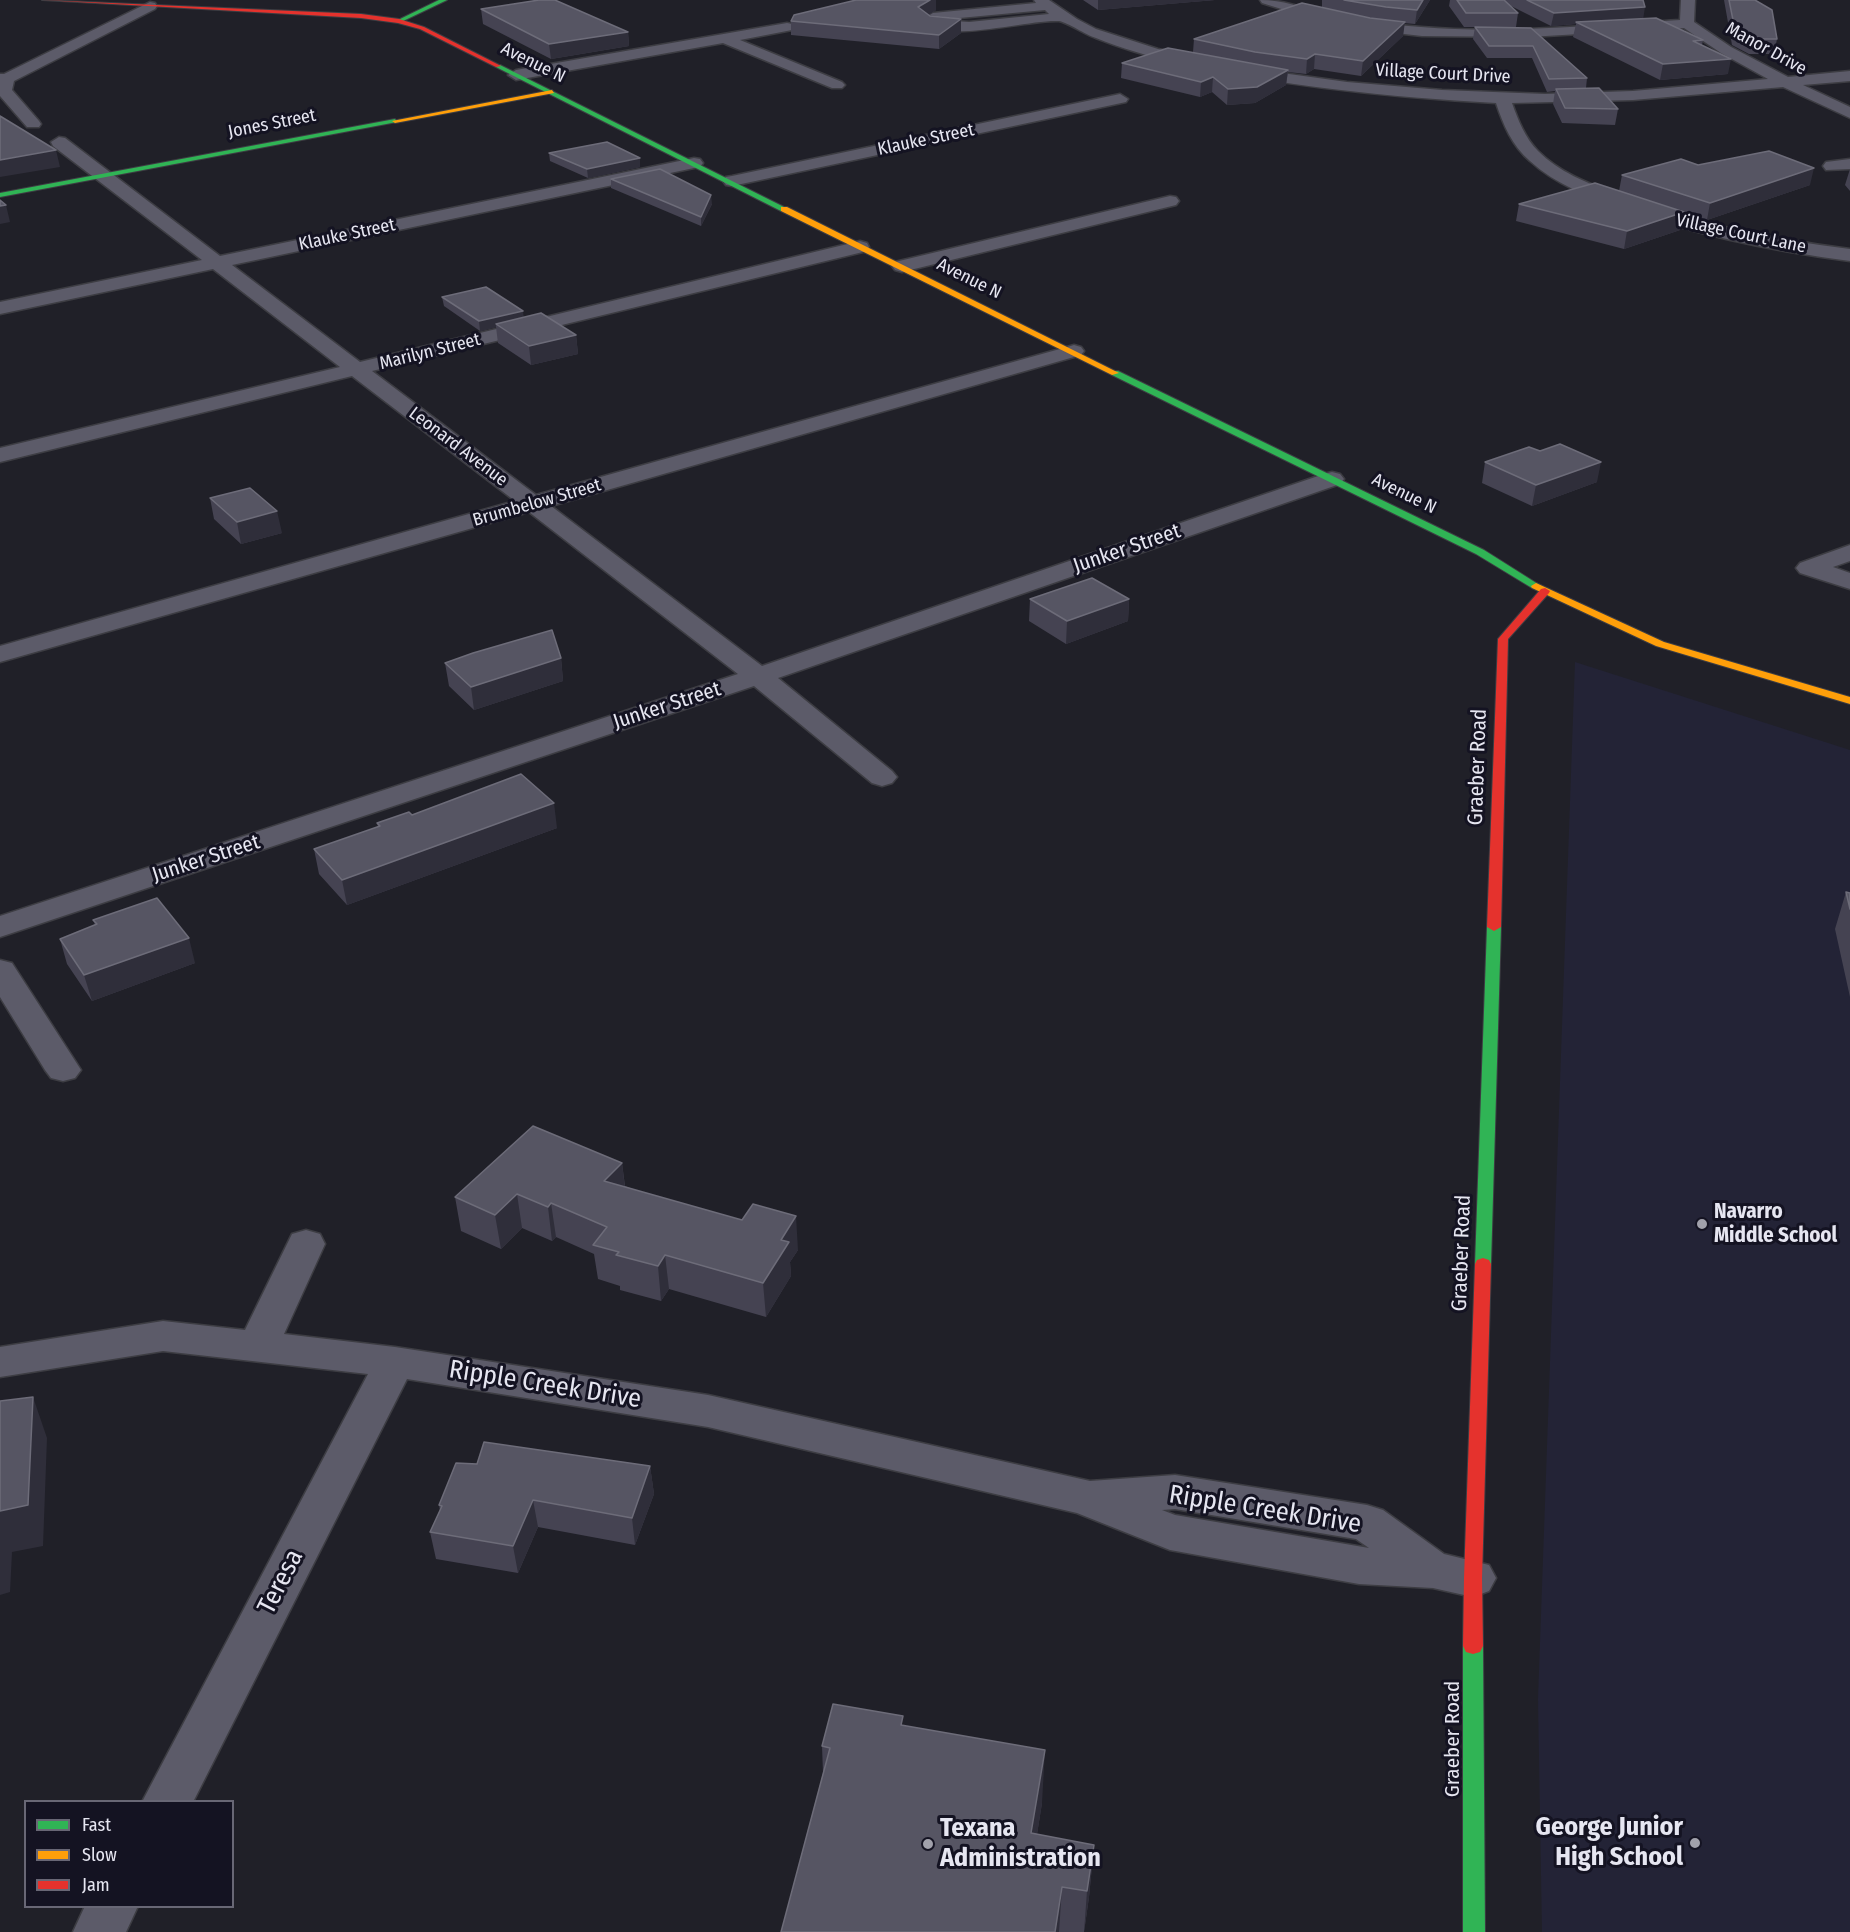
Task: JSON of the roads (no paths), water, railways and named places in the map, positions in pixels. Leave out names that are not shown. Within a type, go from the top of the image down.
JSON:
[{"type":"street","name":"Avenue N","points":[[45,0],[262,11],[399,21],[422,28],[860,247],[1480,552],[1545,591],[1660,644],[1850,701]]},
{"type":"street","points":[[399,21],[444,0]]},
{"type":"street","points":[[1267,0],[1291,9],[1391,28],[1436,32],[1497,33],[1687,24],[1688,0]]},
{"type":"street","points":[[1044,3],[933,17],[927,21],[943,27],[962,27],[1060,17]]},
{"type":"street","name":"Village Court Drive","points":[[1044,3],[1060,17],[1166,55],[1267,76],[1357,89],[1502,98],[1618,96],[1850,76]]},
{"type":"street","points":[[33,124],[3,85],[150,6]]},
{"type":"street","name":"Manor Drive","points":[[1687,24],[1746,64],[1850,113]]},
{"type":"street","points":[[516,75],[787,27]]},
{"type":"street","points":[[724,38],[837,85]]},
{"type":"street","name":"Jones Street","points":[[0,195],[552,92]]},
{"type":"street","name":"Village Court Lane","points":[[1502,98],[1512,126],[1523,144],[1558,175],[1591,190],[1643,210],[1696,226],[1761,241],[1850,255]]},
{"type":"street","name":"Klauke Street","points":[[732,181],[1120,99]]},
{"type":"street","name":"Leonard Avenue","points":[[59,142],[758,676],[882,777]]},
{"type":"street","name":"Klauke Street","points":[[0,308],[694,163]]},
{"type":"street","points":[[1832,166],[1850,164]]},
{"type":"street","points":[[902,266],[1170,201]]},
{"type":"street","name":"Marilyn Street","points":[[0,455],[860,247]]},
{"type":"street","name":"Brumbelow Street","points":[[0,654],[1074,351]]},
{"type":"street","name":"Junker Street","points":[[0,927],[758,676],[1332,478]]},
{"type":"street","points":[[1850,552],[1809,568],[1850,581]]},
{"type":"street","name":"Graeber Road","points":[[1474,1932],[1453,1574],[1503,639],[1545,591]]},
{"type":"street","points":[[0,970],[63,1070]]},
{"type":"street","points":[[258,1346],[306,1244]]},
{"type":"street","name":"Ripple Creek Drive","points":[[0,1362],[163,1336],[395,1362],[708,1411],[1084,1497],[1170,1532],[1359,1566],[1453,1574]]},
{"type":"street","name":"Teresa","points":[[167,1800],[395,1362]]},
{"type":"street","points":[[99,1932],[111,1908]]},
{"type":"place","name":"Navarro Middle School","points":[[1702,1224]]},
{"type":"place","name":"George Junior High School","points":[[1695,1843]]},
{"type":"place","name":"Texana Administration","points":[[928,1844]]}]
